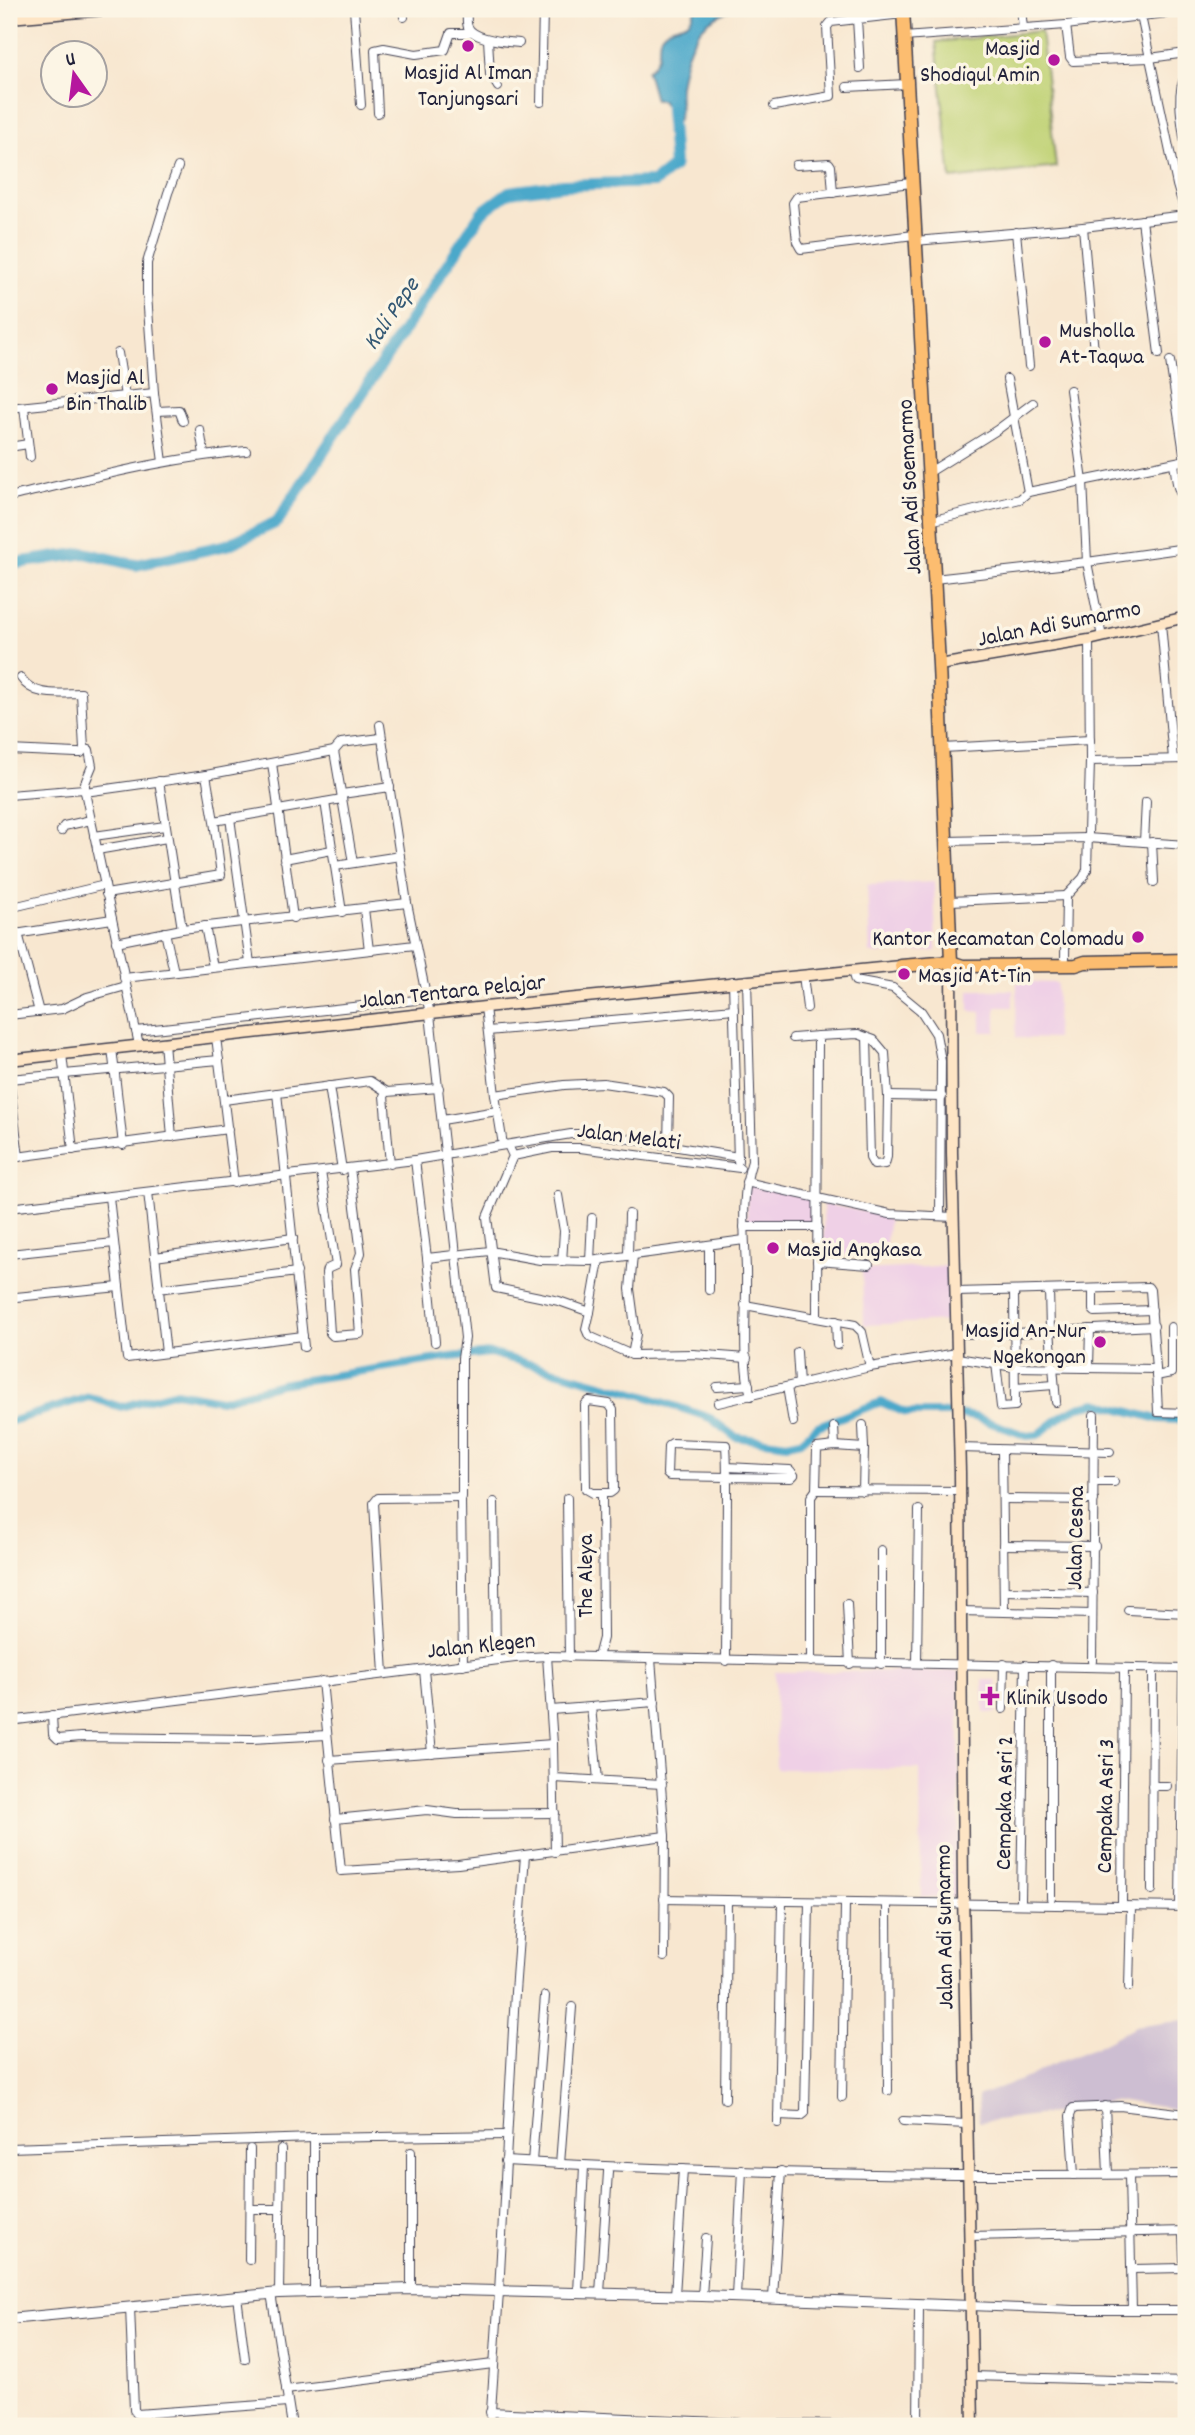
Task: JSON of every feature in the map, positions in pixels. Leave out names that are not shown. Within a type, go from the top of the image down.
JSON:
[{"type":"main road","points":[[9,18],[117,9]]},
{"type":"main road","name":"Jalan Adi Soemarmo","points":[[903,11],[939,665],[951,962]]},
{"type":"main road","name":"Jalan Adi Sumarmo","points":[[939,665],[1089,640],[1186,617]]},
{"type":"main road","points":[[901,966],[951,962],[962,958],[1076,958],[1085,962]]},
{"type":"main road","points":[[951,962],[975,966],[1186,960]]},
{"type":"main road","name":"Jalan Adi Sumarmo","points":[[951,962],[960,1491],[963,1905],[973,2426]]},
{"type":"main road","name":"Jalan Tentara Pelajar","points":[[9,1060],[747,979],[901,966]]},
{"type":"street","points":[[354,9],[362,105]]},
{"type":"street","points":[[467,9],[470,31]]},
{"type":"street","points":[[541,102],[542,9]]},
{"type":"street","points":[[1021,9],[1023,28]]},
{"type":"street","points":[[774,106],[831,96],[828,24],[903,11]]},
{"type":"street","points":[[904,37],[1066,25],[1141,12],[1186,11]]},
{"type":"street","points":[[912,183],[797,197],[794,199],[799,248],[1016,232],[1186,215],[1177,185],[1141,12]]},
{"type":"street","points":[[857,19],[860,68]]},
{"type":"street","points":[[1066,25],[1070,57],[1073,61],[1150,58],[1186,52]]},
{"type":"street","points":[[378,113],[375,50],[384,48],[416,54],[444,50],[452,33],[470,31],[488,39],[519,43]]},
{"type":"street","points":[[488,39],[490,74],[498,87]]},
{"type":"street","points":[[1186,76],[1181,90],[1186,151]]},
{"type":"street","points":[[847,88],[860,82],[907,83]]},
{"type":"street","points":[[796,165],[829,163],[833,193]]},
{"type":"street","points":[[163,462],[154,393],[146,278],[147,263],[178,167]]},
{"type":"street","points":[[1142,220],[1159,354]]},
{"type":"street","points":[[1083,226],[1094,352]]},
{"type":"street","points":[[1016,232],[1029,366]]},
{"type":"street","points":[[118,353],[124,397]]},
{"type":"street","points":[[930,521],[1020,499],[1028,492],[1186,460],[1170,361]]},
{"type":"street","points":[[1007,379],[1028,492]]},
{"type":"street","points":[[1070,390],[1083,481],[1087,562],[1102,637]]},
{"type":"street","points":[[9,408],[154,393]]},
{"type":"street","points":[[928,473],[1033,403]]},
{"type":"street","points":[[24,407],[30,457]]},
{"type":"street","points":[[157,411],[180,410],[183,421]]},
{"type":"street","points":[[200,430],[204,454]]},
{"type":"street","points":[[9,447],[28,444]]},
{"type":"street","points":[[9,497],[204,454],[246,451]]},
{"type":"street","points":[[1174,463],[1179,488],[1186,501]]},
{"type":"street","points":[[934,579],[1186,548]]},
{"type":"street","points":[[1161,623],[1173,759]]},
{"type":"street","points":[[1065,958],[1066,896],[1086,875],[1090,761],[1089,640]]},
{"type":"street","points":[[21,678],[26,686],[36,691],[81,693],[84,749]]},
{"type":"street","points":[[380,725],[407,903],[430,1014],[466,1338],[463,1354],[462,1497],[378,1498],[374,1503],[384,1674]]},
{"type":"street","points":[[9,795],[81,790],[206,775],[334,751],[341,743],[381,738]]},
{"type":"street","points":[[943,748],[1090,740]]},
{"type":"street","points":[[9,750],[76,753],[84,749]]},
{"type":"street","points":[[84,749],[89,750],[92,761],[81,790],[91,820],[139,1045]]},
{"type":"street","points":[[334,751],[353,863]]},
{"type":"street","points":[[1090,761],[1186,759]]},
{"type":"street","points":[[272,763],[293,918]]},
{"type":"street","points":[[206,775],[221,875]]},
{"type":"street","points":[[159,781],[182,929]]},
{"type":"street","points":[[214,821],[325,802],[390,787]]},
{"type":"street","points":[[325,802],[342,912]]},
{"type":"street","points":[[1146,802],[1154,882]]},
{"type":"street","points":[[230,818],[250,963]]},
{"type":"street","points":[[61,831],[64,826],[91,820]]},
{"type":"street","points":[[94,836],[164,826]]},
{"type":"street","points":[[97,850],[167,838]]},
{"type":"street","points":[[947,841],[1087,838],[1186,845]]},
{"type":"street","points":[[284,859],[332,850]]},
{"type":"street","points":[[335,866],[400,856]]},
{"type":"street","points":[[9,908],[106,890],[236,873]]},
{"type":"street","points":[[950,901],[1066,896]]},
{"type":"street","points":[[116,942],[182,929],[407,903]]},
{"type":"street","points":[[364,909],[369,950]]},
{"type":"street","points":[[9,935],[112,919]]},
{"type":"street","points":[[205,926],[213,967]]},
{"type":"street","points":[[165,932],[174,972]]},
{"type":"street","points":[[18,933],[39,1012]]},
{"type":"street","points":[[9,1016],[62,1009],[125,982],[174,972],[415,945]]},
{"type":"street","points":[[852,971],[855,981],[893,988],[905,996],[921,1011],[933,1028],[941,1053],[940,1216]]},
{"type":"street","points":[[803,975],[807,1008]]},
{"type":"street","points":[[747,979],[752,1161],[747,1178],[744,1240],[747,1358],[751,1396]]},
{"type":"street","points":[[733,981],[737,1157],[747,1178],[890,1214],[954,1217]]},
{"type":"street","points":[[135,1031],[425,999]]},
{"type":"street","points":[[412,1000],[415,1016]]},
{"type":"street","points":[[485,1007],[497,1111],[506,1145],[513,1156],[487,1217],[498,1290],[534,1295],[590,1312]]},
{"type":"street","points":[[488,1031],[734,1009]]},
{"type":"street","points":[[793,1038],[858,1034],[867,1037],[874,1040],[886,1056],[886,1161],[878,1166],[874,1165],[870,1158],[867,1037]]},
{"type":"street","points":[[817,1317],[818,1036]]},
{"type":"street","points":[[216,1037],[234,1183]]},
{"type":"street","points":[[164,1042],[172,1136]]},
{"type":"street","points":[[112,1048],[123,1145]]},
{"type":"street","points":[[62,1054],[73,1150]]},
{"type":"street","points":[[19,1157],[9,1079],[219,1060]]},
{"type":"street","points":[[224,1100],[370,1082],[387,1092],[439,1088]]},
{"type":"street","points":[[495,1095],[603,1083],[664,1092],[669,1097],[668,1144]]},
{"type":"street","points":[[321,1172],[335,1265],[327,1269],[326,1273],[330,1333],[333,1336],[360,1334],[355,1269],[361,1253],[330,1086]]},
{"type":"street","points":[[387,1092],[384,1096],[390,1164]]},
{"type":"street","points":[[277,1093],[304,1348]]},
{"type":"street","points":[[888,1096],[942,1097]]},
{"type":"street","points":[[442,1120],[497,1111]]},
{"type":"street","points":[[9,1158],[228,1129]]},
{"type":"street","points":[[9,1208],[390,1164],[585,1133],[737,1157]]},
{"type":"street","name":"Jalan Melati","points":[[513,1156],[552,1148],[580,1148],[740,1168]]},
{"type":"street","points":[[415,1160],[435,1342]]},
{"type":"street","points":[[148,1192],[166,1353]]},
{"type":"street","points":[[558,1195],[564,1224],[562,1262]]},
{"type":"street","points":[[109,1197],[126,1357],[303,1336]]},
{"type":"street","points":[[629,1214],[630,1289],[636,1335],[632,1355]]},
{"type":"street","points":[[592,1218],[595,1260],[586,1329],[589,1336],[632,1355],[694,1354],[747,1358]]},
{"type":"street","points":[[744,1227],[818,1227]]},
{"type":"street","points":[[155,1258],[293,1238]]},
{"type":"street","points":[[426,1258],[491,1251],[562,1262],[744,1240]]},
{"type":"street","points":[[9,1254],[114,1243]]},
{"type":"street","points":[[709,1245],[709,1290]]},
{"type":"street","points":[[817,1261],[869,1265]]},
{"type":"street","points":[[159,1289],[297,1272]]},
{"type":"street","points":[[16,1297],[119,1287]]},
{"type":"street","points":[[956,1292],[1148,1287],[1154,1326],[1157,1412],[1186,1413]]},
{"type":"street","points":[[1093,1289],[1095,1312],[1152,1310]]},
{"type":"street","points":[[1049,1290],[1056,1402]]},
{"type":"street","points":[[996,1363],[1002,1408],[1016,1406],[1014,1291]]},
{"type":"street","points":[[745,1305],[855,1325],[859,1328],[870,1367]]},
{"type":"street","points":[[836,1321],[837,1345]]},
{"type":"street","points":[[957,1334],[1154,1326]]},
{"type":"street","points":[[718,1403],[870,1367],[957,1355],[1014,1367],[1089,1367],[1171,1373],[1171,1327]]},
{"type":"street","points":[[1089,1367],[1090,1329]]},
{"type":"street","points":[[797,1352],[799,1384]]},
{"type":"street","points":[[717,1387],[749,1385]]},
{"type":"street","points":[[1015,1388],[1054,1385]]},
{"type":"street","points":[[787,1387],[793,1422]]},
{"type":"street","name":"The Aleya","points":[[589,1401],[609,1404],[613,1410],[614,1490],[602,1494],[588,1492],[585,1486],[585,1405],[589,1401]]},
{"type":"street","name":"Jalan Cesna","points":[[1092,1661],[1094,1415]]},
{"type":"street","points":[[863,1425],[863,1491]]},
{"type":"street","points":[[835,1427],[835,1446]]},
{"type":"street","points":[[726,1661],[727,1477],[727,1467],[726,1447],[723,1443],[672,1443],[668,1446],[669,1476],[727,1477],[790,1478],[794,1475],[790,1470],[727,1467]]},
{"type":"street","points":[[811,1662],[811,1497],[816,1490],[817,1448],[864,1448]]},
{"type":"street","points":[[959,1448],[1110,1452]]},
{"type":"street","points":[[1002,1451],[1004,1612]]},
{"type":"street","points":[[1094,1482],[1114,1482]]},
{"type":"street","points":[[816,1490],[960,1491]]},
{"type":"street","name":"The Aleya","points":[[598,1657],[603,1638],[602,1494]]},
{"type":"street","points":[[567,1498],[569,1657]]},
{"type":"street","points":[[1003,1499],[1094,1500]]},
{"type":"street","points":[[460,1500],[463,1665]]},
{"type":"street","points":[[494,1502],[496,1660]]},
{"type":"street","points":[[917,1663],[919,1510]]},
{"type":"street","points":[[1003,1545],[1095,1546]]},
{"type":"street","points":[[881,1550],[881,1664]]},
{"type":"street","points":[[1004,1591],[1093,1593]]},
{"type":"street","points":[[846,1604],[850,1664]]},
{"type":"street","points":[[1128,1610],[1186,1613]]},
{"type":"street","points":[[960,1611],[1092,1614]]},
{"type":"street","points":[[547,1656],[553,1744],[555,1852]]},
{"type":"street","name":"Jalan Klegen","points":[[9,1721],[322,1681],[547,1656],[1185,1669]]},
{"type":"street","points":[[652,1659],[665,1836],[664,1957]]},
{"type":"street","points":[[1003,1709],[1004,1664]]},
{"type":"street","name":"Cempaka Asri 2","points":[[1021,1900],[1024,1665]]},
{"type":"street","points":[[1051,1665],[1051,1898]]},
{"type":"street","name":"Cempaka Asri 3","points":[[1122,1903],[1124,1668]]},
{"type":"street","points":[[1152,1890],[1153,1668]]},
{"type":"street","points":[[664,1899],[1183,1906],[1185,1669]]},
{"type":"street","points":[[424,1670],[432,1753]]},
{"type":"street","points":[[322,1681],[341,1871],[458,1864],[665,1836]]},
{"type":"street","points":[[551,1710],[654,1703]]},
{"type":"street","points":[[591,1707],[598,1780]]},
{"type":"street","points":[[52,1715],[53,1734],[58,1739],[251,1739],[327,1735]]},
{"type":"street","points":[[329,1760],[553,1744]]},
{"type":"street","points":[[554,1778],[662,1784]]},
{"type":"street","points":[[1152,1786],[1167,1786]]},
{"type":"street","points":[[335,1819],[427,1810],[457,1814],[555,1813]]},
{"type":"street","points":[[490,2426],[525,1855]]},
{"type":"street","points":[[725,2099],[727,1900]]},
{"type":"street","points":[[782,1902],[778,2119],[805,2113],[809,1902]]},
{"type":"street","points":[[842,2097],[845,1903]]},
{"type":"street","points":[[887,1904],[888,2091]]},
{"type":"street","points":[[1129,1987],[1131,1907]]},
{"type":"street","points":[[532,2162],[545,1996]]},
{"type":"street","points":[[560,2164],[572,2007]]},
{"type":"street","points":[[1105,2106],[1108,2174]]},
{"type":"street","points":[[1074,2175],[1070,2111],[1073,2108],[1120,2106],[1186,2114]]},
{"type":"street","points":[[903,2121],[967,2124]]},
{"type":"street","points":[[9,2148],[506,2135]]},
{"type":"street","points":[[314,2138],[314,2292]]},
{"type":"street","points":[[249,2260],[250,2149]]},
{"type":"street","points":[[281,2149],[275,2293],[292,2426]]},
{"type":"street","points":[[411,2152],[411,2290]]},
{"type":"street","points":[[505,2161],[584,2166],[781,2171],[1186,2174]]},
{"type":"street","points":[[578,2293],[584,2166]]},
{"type":"street","points":[[675,2295],[683,2169]]},
{"type":"street","points":[[736,2297],[742,2169]]},
{"type":"street","points":[[773,2298],[781,2171]]},
{"type":"street","points":[[600,2293],[608,2172]]},
{"type":"street","points":[[1129,2175],[1132,2310]]},
{"type":"street","points":[[251,2209],[279,2209]]},
{"type":"street","points":[[970,2236],[1185,2232],[1185,2286]]},
{"type":"street","points":[[702,2296],[706,2238]]},
{"type":"street","points":[[1133,2269],[1184,2268]]},
{"type":"street","points":[[9,2319],[275,2293],[411,2290],[675,2295],[1074,2310],[1186,2310]]},
{"type":"street","points":[[237,2296],[245,2359]]},
{"type":"street","points":[[918,2426],[919,2305]]},
{"type":"street","points":[[130,2306],[134,2410],[137,2414],[288,2403]]},
{"type":"street","points":[[286,2390],[493,2364]]},
{"type":"street","points":[[974,2376],[1186,2382]]},
{"type":"street","points":[[490,2412],[699,2424],[954,2426]]},
{"type":"shaded area","points":[[934,882],[936,951],[870,954],[867,885]]},
{"type":"shaded area","points":[[1017,982],[1057,983],[1056,1039],[1016,1038]]},
{"type":"shaded area","points":[[969,990],[1013,990],[1013,1007],[996,1007],[996,1032],[981,1032],[981,1012],[969,1011]]},
{"type":"shaded area","points":[[747,1184],[816,1199],[816,1225],[747,1225]]},
{"type":"shaded area","points":[[823,1204],[889,1216],[884,1260],[824,1253]]},
{"type":"shaded area","points":[[948,1266],[950,1321],[864,1325],[862,1270]]},
{"type":"shaded area","points":[[959,1671],[959,1897],[921,1897],[920,1769],[776,1769],[775,1672]]},
{"type":"shaded area","name":"Klinik Usodo","points":[[983,1680],[996,1680],[996,1713],[984,1713]]},
{"type":"shaded area","points":[[1186,2019],[1186,2111],[1123,2101],[1072,2105],[1072,2111],[979,2122],[978,2096],[1094,2048],[1135,2026]]},
{"type":"green space","points":[[1041,31],[1056,167],[951,179],[936,42]]},
{"type":"water","points":[[695,9],[731,9],[708,22],[692,43],[681,78],[676,123],[669,108],[660,100],[655,100],[647,71],[658,57],[662,34],[670,28],[687,23]]},
{"type":"waterway","name":"Kali Pepe","points":[[9,564],[85,553],[136,565],[227,545],[277,522],[482,212],[509,192],[563,185],[654,182],[674,166],[669,93]]},
{"type":"waterway","points":[[9,1422],[89,1397],[121,1407],[176,1392],[221,1400],[280,1384],[490,1353],[645,1396],[710,1418],[735,1437],[787,1444],[801,1441],[818,1426],[881,1402],[906,1413],[951,1413],[975,1417],[1027,1436],[1038,1435],[1063,1415],[1079,1407],[1097,1403],[1158,1419],[1186,1420]]},
{"type":"place","name":"Masjid Al Iman Tanjungsari","points":[[468,46]]},
{"type":"place","name":"Masjid Shodiqul Amin","points":[[1054,60]]},
{"type":"place","name":"Musholla At-Taqwa","points":[[1045,342]]},
{"type":"place","name":"Masjid Al Bin Thalib","points":[[52,389]]},
{"type":"place","name":"Kantor Kecamatan Colomadu","points":[[1138,937]]},
{"type":"place","name":"Masjid At-Tin","points":[[904,974]]},
{"type":"place","name":"Masjid Angkasa","points":[[773,1248]]},
{"type":"place","name":"Masjid An-Nur Ngekongan","points":[[1100,1342]]},
{"type":"place","name":"Klinik Usodo","points":[[990,1696]]}]
